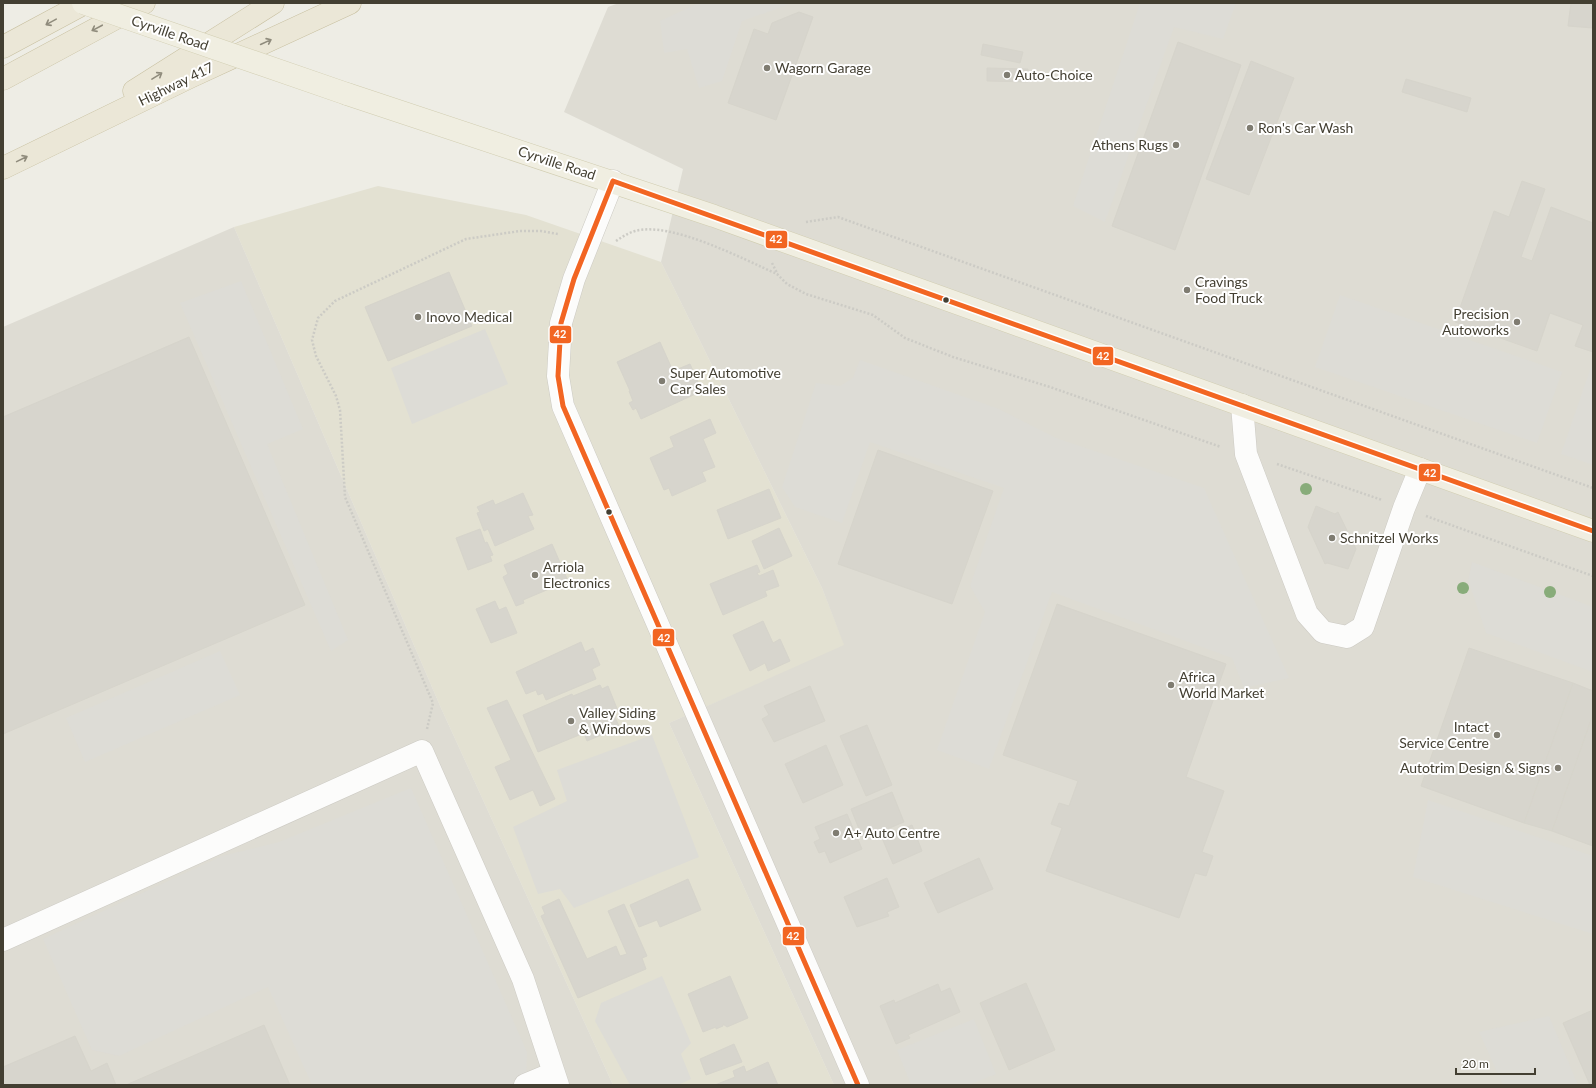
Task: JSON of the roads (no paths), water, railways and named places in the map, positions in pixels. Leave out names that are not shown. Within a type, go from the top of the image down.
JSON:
[{"type":"highway","points":[[3,48],[84,3]]},
{"type":"highway","points":[[3,79],[144,3]]},
{"type":"highway","points":[[41,149],[273,3]]},
{"type":"highway","name":"Highway 417","points":[[3,168],[190,77],[350,3]]},
{"type":"main road","name":"Cyrville Road","points":[[84,3],[347,94],[613,181],[714,216],[1593,531]]},
{"type":"street","points":[[613,181],[574,279],[561,323],[558,376],[563,406],[858,1085]]},
{"type":"street","points":[[1242,405],[1246,454],[1308,614],[1323,632],[1347,637],[1363,627],[1404,508],[1420,469]]},
{"type":"street","points":[[3,940],[422,751],[523,979],[556,1079],[525,1085]]},
{"type":"place","name":"Wagorn Garage","points":[[767,68]]},
{"type":"place","name":"Auto-Choice","points":[[1007,75]]},
{"type":"place","name":"Ron's Car Wash","points":[[1250,128]]},
{"type":"place","name":"Athens Rugs","points":[[1176,145]]},
{"type":"place","name":"Cravings Food Truck","points":[[1187,290]]},
{"type":"place","name":"Inovo Medical","points":[[418,317]]},
{"type":"place","name":"Precision Autoworks","points":[[1517,322]]},
{"type":"place","name":"Super Automotive Car Sales","points":[[662,381]]},
{"type":"place","name":"Schnitzel Works","points":[[1332,538]]},
{"type":"place","name":"Arriola Electronics","points":[[535,575]]},
{"type":"place","name":"Africa World Market","points":[[1171,685]]},
{"type":"place","name":"Valley Siding & Windows","points":[[571,721]]},
{"type":"place","name":"Intact Service Centre","points":[[1497,735]]},
{"type":"place","name":"Autotrim Design & Signs","points":[[1558,768]]},
{"type":"place","name":"A+ Auto Centre","points":[[836,833]]}]
